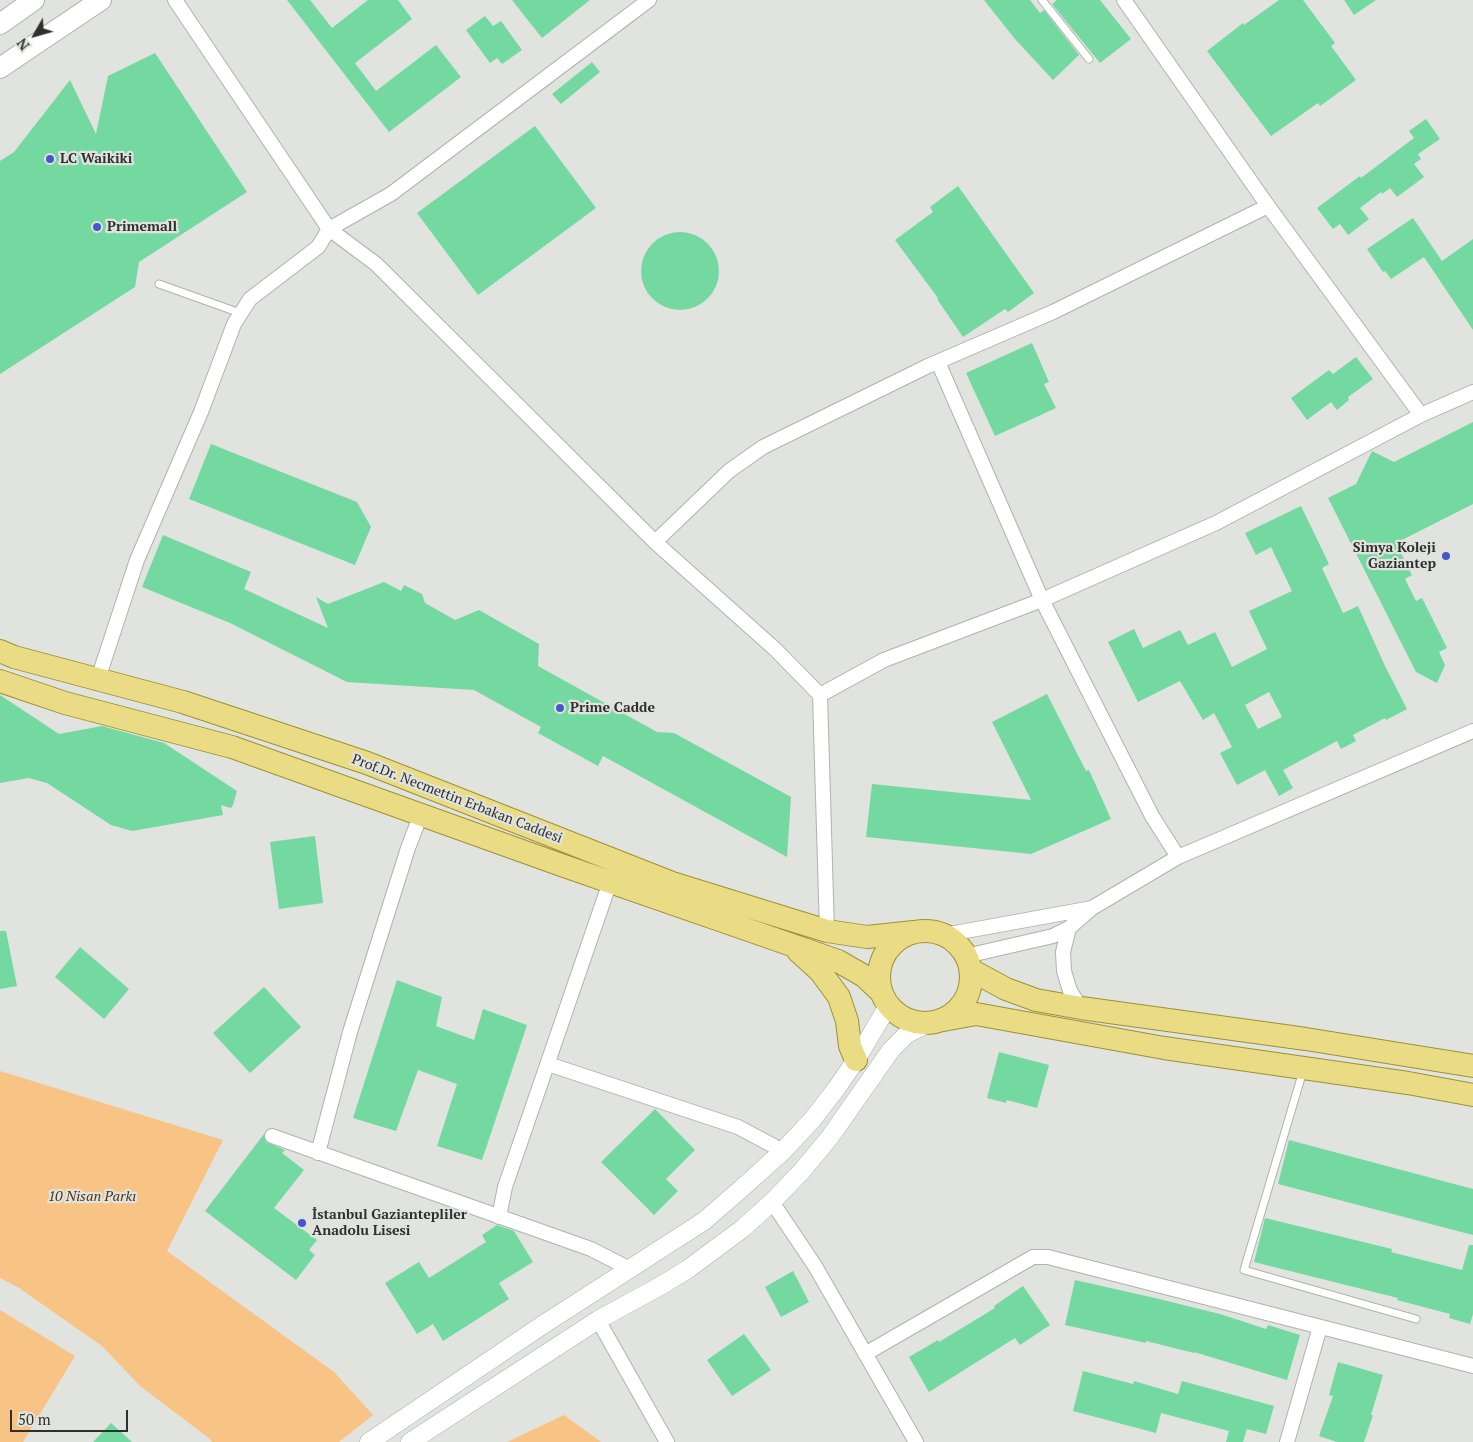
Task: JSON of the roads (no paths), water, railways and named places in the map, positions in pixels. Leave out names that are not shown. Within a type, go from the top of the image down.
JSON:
[{"type":"main road","points":[[0,24],[34,0]]},
{"type":"main road","points":[[0,68],[101,0]]},
{"type":"main road","name":"Prof.Dr. Necmettin Erbakan Caddesi","points":[[0,651],[183,702],[367,763],[672,883],[827,931],[867,937],[914,932]]},
{"type":"main road","name":"Prof.Dr. Necmettin Erbakan Caddesi","points":[[0,681],[64,702],[232,747],[610,882],[838,960],[864,976],[885,999]]},
{"type":"main road","points":[[936,1022],[956,1012],[966,1000],[971,985],[968,963],[957,943],[944,935],[929,931],[914,932],[900,938],[888,948],[881,962],[878,977],[885,999],[900,1016],[914,1022],[936,1022],[976,1014],[1164,1048],[1408,1083],[1473,1095]]},
{"type":"main road","points":[[795,946],[820,971],[839,998],[847,1022],[850,1046],[856,1060]]},
{"type":"main road","points":[[968,963],[1006,989],[1036,1000],[1306,1039],[1473,1066]]},
{"type":"street","points":[[175,0],[329,229],[376,264],[655,542],[776,650],[820,695],[827,931]]},
{"type":"street","points":[[98,679],[137,560],[201,412],[234,324],[250,299],[318,247],[329,229],[391,194],[649,0]]},
{"type":"street","points":[[1124,0],[1268,206],[1421,415]]},
{"type":"street","points":[[655,542],[729,471],[763,447],[938,362],[1053,312],[1268,206]]},
{"type":"street","points":[[938,362],[1042,600],[1152,816],[1178,857]]},
{"type":"street","points":[[820,695],[884,660],[1042,600],[1216,523],[1421,415],[1473,392]]},
{"type":"street","points":[[968,963],[1053,936],[1069,928],[1092,908],[1178,857],[1473,731]]},
{"type":"street","points":[[318,1153],[350,1032],[420,814]]},
{"type":"street","points":[[500,1216],[505,1187],[610,882]]},
{"type":"street","points":[[944,935],[1092,908]]},
{"type":"street","points":[[1069,928],[1063,952],[1064,972],[1070,991],[1081,1008]]},
{"type":"street","points":[[369,1442],[704,1221],[784,1151],[812,1120],[856,1060],[885,999]]},
{"type":"street","points":[[410,1442],[598,1320],[688,1269],[742,1229],[802,1172],[830,1138],[891,1050],[907,1034],[936,1022]]},
{"type":"street","points":[[548,1064],[738,1127],[784,1151]]},
{"type":"street","points":[[272,1136],[591,1249],[630,1269]]},
{"type":"street","points":[[772,1202],[815,1266],[916,1442]]},
{"type":"street","points":[[866,1354],[1033,1257],[1048,1257],[1473,1366]]},
{"type":"street","points":[[598,1320],[667,1442]]},
{"type":"street","points":[[1287,1442],[1320,1327]]},
{"type":"lane","points":[[1042,0],[1089,59]]},
{"type":"lane","points":[[159,284],[240,313]]},
{"type":"lane","points":[[1304,1068],[1244,1270],[1416,1319]]},
{"type":"place","name":"LC Waikiki","points":[[50,159]]},
{"type":"place","name":"Primemall","points":[[97,227]]},
{"type":"place","name":"Simya Koleji Gaziantep","points":[[1446,556]]},
{"type":"place","name":"Prime Cadde","points":[[560,708]]},
{"type":"place","name":"İstanbul Gaziantepliler Anadolu Lisesi","points":[[302,1223]]},
{"type":"park label","name":"10 Nisan Parkı","points":[[92,1197]]}]
